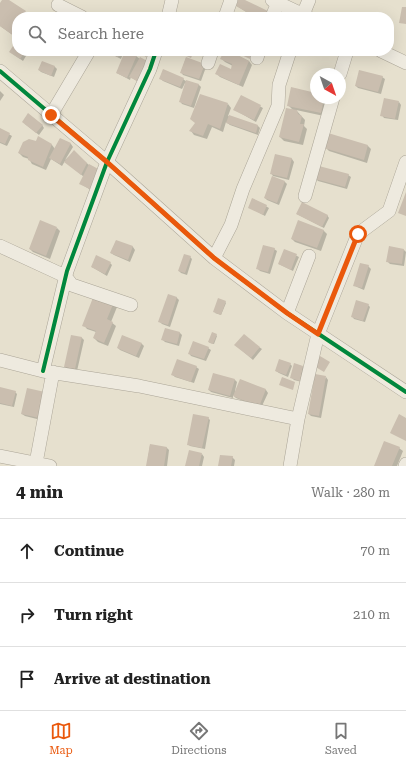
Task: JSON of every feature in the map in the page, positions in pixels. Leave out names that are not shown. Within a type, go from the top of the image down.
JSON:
[{"type":"street","points":[[169,12],[172,0]]},
{"type":"street","points":[[227,12],[231,0]]},
{"type":"street","points":[[305,12],[309,0]]},
{"type":"street","points":[[273,12],[275,1],[296,12]]},
{"type":"street","points":[[58,5],[72,12]]},
{"type":"street","points":[[51,115],[86,56]]},
{"type":"street","points":[[36,463],[48,371],[65,276],[107,162],[150,69],[154,56]]},
{"type":"street","points":[[214,258],[231,225],[243,189],[278,106],[279,85],[288,56]]},
{"type":"street","points":[[342,68],[345,56]]},
{"type":"street","points":[[391,56],[406,63]]},
{"type":"street","points":[[0,71],[107,162],[214,258],[287,313],[406,392]]},
{"type":"street","points":[[305,196],[331,104]]},
{"type":"street","points":[[290,466],[298,419],[318,334],[358,234],[389,211],[406,162]]},
{"type":"street","points":[[0,246],[65,276],[72,285],[131,305]]},
{"type":"street","points":[[287,313],[309,256]]},
{"type":"street","points":[[0,360],[48,371],[139,386],[298,419]]},
{"type":"street","points":[[0,456],[50,466]]},
{"type":"building","points":[[2,0],[9,0],[26,11],[12,12],[12,35],[0,26],[0,3]]},
{"type":"building","points":[[238,0],[245,0],[270,12],[246,12],[236,6]]},
{"type":"building","points":[[402,7],[406,7],[406,24],[399,23]]},
{"type":"building","points":[[15,56],[22,56],[20,59]]},
{"type":"building","points":[[123,56],[137,56],[127,78],[116,73]]},
{"type":"building","points":[[222,56],[240,56],[249,61],[239,85],[215,74],[220,64],[231,69],[232,64],[220,59]]},
{"type":"building","points":[[244,56],[252,56],[250,59]]},
{"type":"building","points":[[140,57],[149,62],[139,82],[129,77]]},
{"type":"building","points":[[186,57],[205,64],[199,79],[180,73]]},
{"type":"building","points":[[42,61],[55,66],[51,76],[38,70]]},
{"type":"building","points":[[163,69],[184,78],[180,87],[159,79]]},
{"type":"building","points":[[359,70],[383,76],[378,92],[355,86]]},
{"type":"building","points":[[186,80],[199,84],[191,106],[179,102]]},
{"type":"building","points":[[291,87],[310,92],[310,104],[323,104],[321,113],[287,106]]},
{"type":"building","points":[[200,94],[228,103],[220,129],[208,124],[203,136],[189,131],[195,123],[190,119]]},
{"type":"building","points":[[241,95],[261,105],[254,120],[233,110]]},
{"type":"building","points":[[384,98],[399,101],[395,119],[380,116]]},
{"type":"building","points":[[286,108],[297,110],[298,114],[302,116],[300,124],[304,124],[299,142],[279,137]]},
{"type":"building","points":[[28,113],[43,125],[36,133],[22,122]]},
{"type":"building","points":[[229,115],[258,125],[256,133],[226,123]]},
{"type":"building","points":[[0,128],[10,133],[5,144],[0,142]]},
{"type":"building","points":[[328,133],[368,145],[364,160],[324,148]]},
{"type":"building","points":[[38,136],[52,144],[43,167],[28,160],[28,157],[18,153],[23,142],[29,139],[36,141]]},
{"type":"building","points":[[60,138],[71,143],[60,164],[49,158]]},
{"type":"building","points":[[74,150],[87,163],[81,175],[64,162]]},
{"type":"building","points":[[275,154],[292,158],[287,178],[270,174]]},
{"type":"building","points":[[89,164],[102,171],[92,190],[79,184]]},
{"type":"building","points":[[319,166],[349,174],[345,187],[315,179]]},
{"type":"building","points":[[272,176],[285,181],[277,203],[264,198]]},
{"type":"building","points":[[406,192],[406,216],[398,213]]},
{"type":"building","points":[[252,198],[267,205],[263,215],[248,208]]},
{"type":"building","points":[[302,202],[328,215],[322,227],[296,214]]},
{"type":"building","points":[[40,220],[57,227],[46,256],[29,249]]},
{"type":"building","points":[[298,220],[324,230],[317,248],[291,239]]},
{"type":"building","points":[[116,240],[133,246],[128,260],[110,253]]},
{"type":"building","points":[[263,245],[275,248],[268,272],[256,269]]},
{"type":"building","points":[[389,246],[404,249],[402,264],[386,262]]},
{"type":"building","points":[[284,249],[297,254],[291,270],[278,264]]},
{"type":"building","points":[[184,254],[191,256],[185,273],[178,271]]},
{"type":"building","points":[[96,255],[111,262],[105,274],[91,267]]},
{"type":"building","points":[[360,263],[369,265],[362,288],[353,286]]},
{"type":"building","points":[[168,294],[177,297],[168,325],[158,322]]},
{"type":"building","points":[[94,295],[114,302],[107,319],[113,322],[104,343],[93,338],[96,331],[82,326]]},
{"type":"building","points":[[218,298],[226,301],[221,315],[213,312]]},
{"type":"building","points":[[356,300],[369,304],[363,321],[351,317]]},
{"type":"building","points":[[165,328],[180,332],[177,344],[161,340]]},
{"type":"building","points":[[212,332],[217,334],[213,344],[208,342]]},
{"type":"building","points":[[244,334],[260,347],[251,358],[234,345]]},
{"type":"building","points":[[71,335],[82,337],[75,369],[64,367]]},
{"type":"building","points":[[122,335],[142,343],[136,356],[117,348]]},
{"type":"building","points":[[193,341],[209,347],[204,359],[188,354]]},
{"type":"building","points":[[320,356],[330,362],[324,372],[314,366]]},
{"type":"building","points":[[177,359],[197,366],[191,382],[171,375]]},
{"type":"building","points":[[279,359],[291,363],[286,375],[275,371]]},
{"type":"building","points":[[294,363],[303,366],[300,381],[290,378]]},
{"type":"building","points":[[213,373],[235,379],[230,396],[208,390]]},
{"type":"building","points":[[315,374],[326,376],[319,416],[308,414]]},
{"type":"building","points":[[282,377],[295,382],[293,390],[279,385]]},
{"type":"building","points":[[240,379],[266,389],[259,407],[233,396]]},
{"type":"building","points":[[0,387],[16,391],[12,406],[0,403]]},
{"type":"building","points":[[27,388],[45,392],[39,418],[21,414]]},
{"type":"building","points":[[193,414],[209,417],[202,448],[187,445]]},
{"type":"building","points":[[399,414],[406,418],[406,441],[390,433]]},
{"type":"building","points":[[384,441],[400,447],[392,466],[374,466]]},
{"type":"building","points":[[150,444],[167,447],[164,466],[146,466]]},
{"type":"building","points":[[189,450],[202,453],[199,466],[185,466]]},
{"type":"building","points":[[220,455],[233,456],[231,466],[218,466]]},
{"type":"cycle path","points":[[43,371],[67,271],[107,162],[150,69],[154,56]]},
{"type":"cycle path","points":[[0,71],[107,162],[214,258],[287,313],[406,392]]},
{"type":"route","points":[[51,115],[107,162],[214,258],[248,282],[287,313],[318,334],[358,234]]}]
